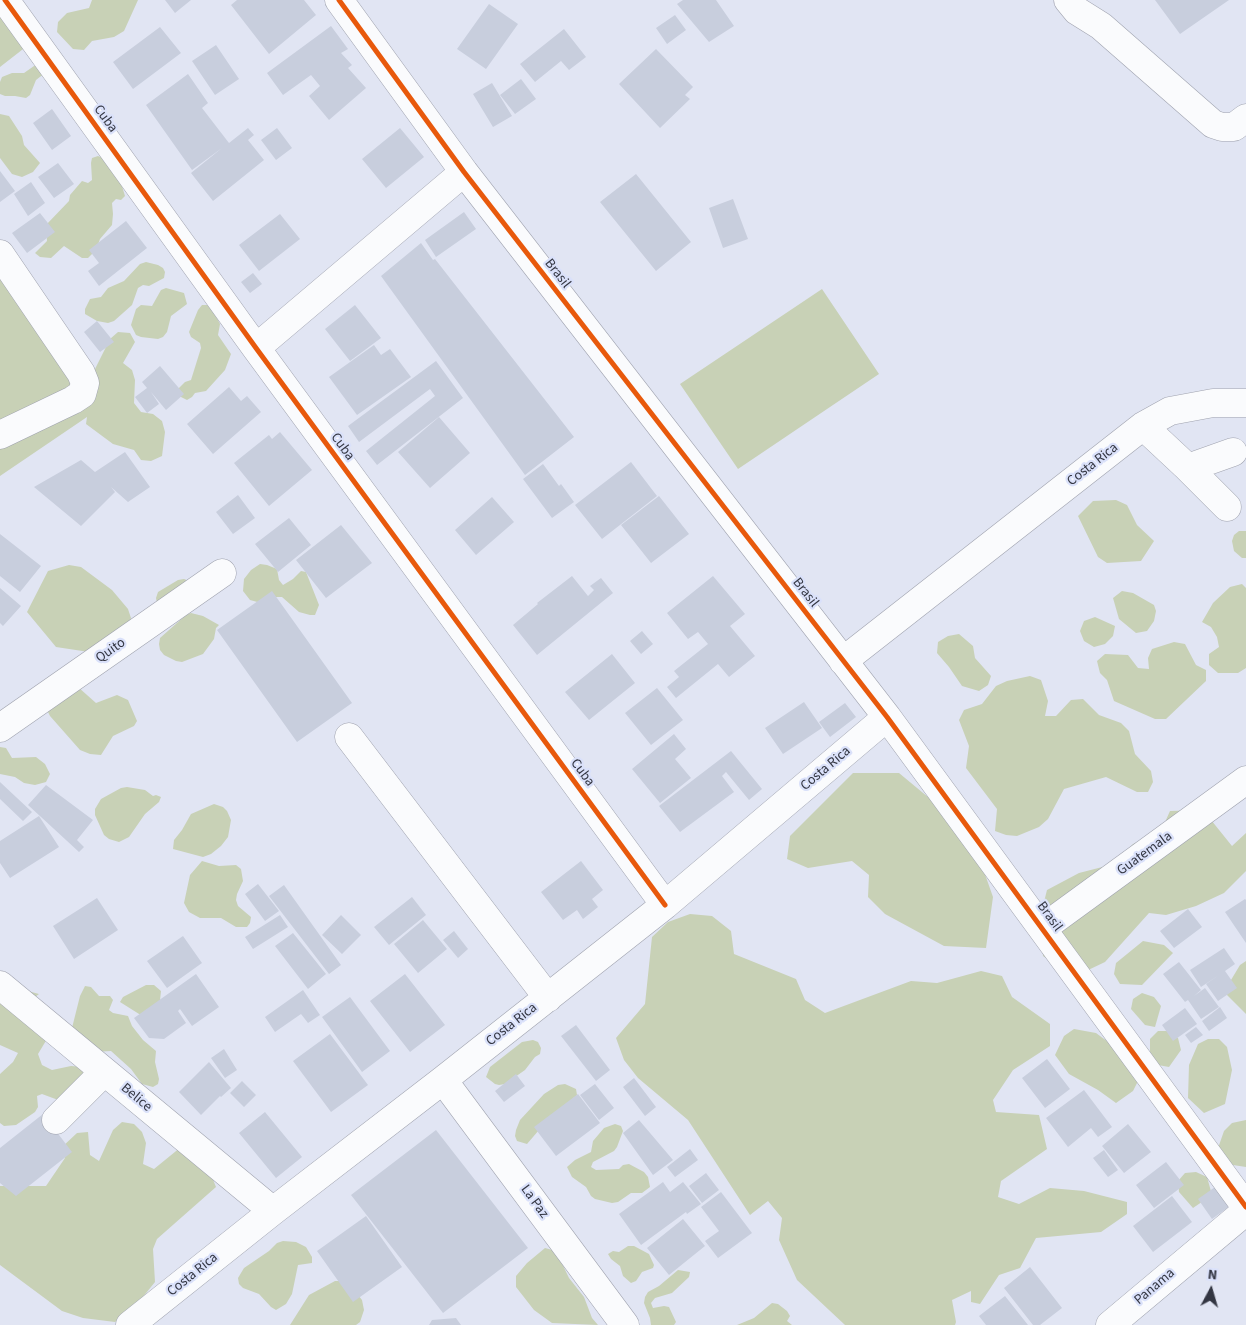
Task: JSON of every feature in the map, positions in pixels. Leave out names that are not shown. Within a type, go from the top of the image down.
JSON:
[{"type":"street","name":"Cuba","points":[[5,0],[256,348],[665,905]]},
{"type":"street","name":"Brasil","points":[[339,0],[464,172],[887,717],[1044,928],[1246,1207]]},
{"type":"street","points":[[1068,0],[1077,10],[1101,26],[1213,124],[1222,128],[1234,127],[1246,118]]},
{"type":"street","points":[[256,348],[464,172]]},
{"type":"street","points":[[0,254],[81,373],[85,383],[82,394],[73,400],[0,435]]},
{"type":"street","name":"Costa Rica","points":[[843,661],[1142,426],[1170,411],[1213,403],[1246,403]]},
{"type":"street","points":[[1142,426],[1227,507]]},
{"type":"street","points":[[1188,468],[1233,452]]},
{"type":"street","name":"Quito","points":[[0,728],[222,573]]},
{"type":"street","name":"Costa Rica","points":[[130,1325],[272,1211],[443,1080],[665,905],[887,717]]},
{"type":"street","points":[[349,737],[548,998]]},
{"type":"street","name":"Guatemala","points":[[1044,928],[1246,780]]},
{"type":"street","name":"Belice","points":[[0,984],[272,1211]]},
{"type":"street","points":[[56,1120],[104,1072]]},
{"type":"street","name":"La Paz","points":[[443,1080],[624,1325]]},
{"type":"street","name":"Panama","points":[[1110,1325],[1246,1211]]},
{"type":"green space","points":[[92,0],[138,0],[124,31],[114,37],[92,41],[84,50],[73,49],[57,32],[58,22],[67,13],[89,8]]},
{"type":"green space","points":[[0,11],[27,46],[0,67]]},
{"type":"green space","points":[[40,65],[45,73],[36,80],[30,95],[26,98],[0,94],[2,77],[12,73],[24,73],[34,66]]},
{"type":"green space","points":[[0,114],[9,116],[22,136],[24,145],[40,163],[33,172],[22,177],[12,174],[0,158]]},
{"type":"green space","points":[[98,156],[103,158],[121,183],[125,196],[121,200],[116,199],[112,203],[112,225],[100,239],[96,250],[88,258],[82,258],[64,246],[51,258],[40,257],[35,253],[47,241],[46,225],[69,201],[70,195],[82,181],[88,183],[92,180],[92,158]]},
{"type":"green space","points":[[146,262],[163,268],[165,272],[164,278],[149,286],[143,285],[138,288],[132,305],[114,321],[108,323],[97,321],[85,314],[85,309],[90,299],[101,297],[108,288],[124,281],[140,264]]},
{"type":"green space","points":[[0,267],[95,391],[95,369],[110,339],[118,332],[130,333],[135,342],[123,363],[132,370],[135,380],[134,403],[141,412],[153,414],[162,421],[165,432],[162,456],[151,461],[141,460],[134,450],[113,444],[86,424],[87,417],[0,476]]},
{"type":"green space","points":[[166,288],[184,293],[187,304],[171,316],[167,332],[163,337],[158,339],[136,335],[131,325],[136,309],[141,305],[152,306],[161,290]]},
{"type":"green space","points":[[822,289],[879,374],[738,469],[680,384]]},
{"type":"green space","points":[[202,305],[207,305],[212,309],[220,324],[218,335],[231,354],[225,370],[206,391],[195,393],[187,400],[177,395],[177,390],[185,382],[191,380],[201,348],[200,343],[191,337],[189,332]]},
{"type":"green space","points":[[1116,500],[1127,505],[1137,525],[1154,541],[1141,561],[1107,563],[1098,557],[1078,516],[1093,501]]},
{"type":"green space","points":[[1239,531],[1246,531],[1246,558],[1242,558],[1234,551],[1232,541],[1234,535]]},
{"type":"green space","points":[[260,564],[277,569],[279,580],[283,585],[301,571],[306,572],[319,605],[315,615],[299,612],[282,597],[276,597],[261,603],[250,600],[243,591],[244,579],[251,570]]},
{"type":"green space","points":[[69,565],[81,567],[112,590],[128,609],[131,618],[126,629],[89,652],[56,647],[27,612],[48,571]]},
{"type":"green space","points":[[184,579],[189,581],[157,603],[158,592],[178,580]]},
{"type":"green space","points":[[1242,584],[1246,588],[1246,668],[1238,673],[1218,673],[1209,665],[1209,654],[1219,647],[1217,637],[1211,627],[1202,622],[1213,603],[1230,587]]},
{"type":"green space","points":[[1122,591],[1133,593],[1154,605],[1156,611],[1154,621],[1147,631],[1136,633],[1119,619],[1113,598]]},
{"type":"green space","points":[[191,613],[203,616],[219,625],[216,628],[214,639],[203,654],[182,662],[176,661],[164,655],[160,650],[160,638],[186,615]]},
{"type":"green space","points":[[1095,617],[1115,626],[1113,636],[1105,644],[1094,647],[1084,641],[1080,631],[1084,621]]},
{"type":"green space","points":[[959,634],[973,646],[975,658],[991,676],[988,685],[979,691],[962,686],[937,653],[938,642],[948,636]]},
{"type":"green space","points":[[1174,642],[1185,644],[1196,665],[1206,670],[1206,681],[1166,719],[1155,719],[1114,701],[1107,680],[1100,673],[1097,661],[1105,654],[1128,655],[1138,668],[1149,669],[1148,658],[1152,649]]},
{"type":"green space","points":[[1030,676],[1041,680],[1048,701],[1045,716],[1056,716],[1071,700],[1083,699],[1099,715],[1121,723],[1129,731],[1135,754],[1151,771],[1153,782],[1148,792],[1137,792],[1106,777],[1064,789],[1048,819],[1039,827],[1017,836],[995,831],[997,809],[966,768],[969,746],[959,720],[964,710],[982,704],[996,686],[1007,681]]},
{"type":"green space","points":[[78,687],[96,703],[117,695],[128,700],[137,721],[134,726],[113,736],[101,755],[90,754],[80,750],[50,716],[45,706]]},
{"type":"green space","points":[[0,747],[6,748],[12,758],[36,757],[45,764],[50,774],[46,782],[35,785],[24,783],[15,777],[0,774]]},
{"type":"green space","points":[[853,773],[899,773],[970,832],[993,897],[986,948],[944,946],[885,914],[868,897],[869,875],[852,861],[808,868],[787,859],[790,836]]},
{"type":"green space","points":[[121,788],[145,790],[153,796],[161,797],[159,802],[145,814],[129,837],[119,842],[109,839],[104,835],[95,815],[95,809],[101,799]]},
{"type":"green space","points":[[214,804],[223,807],[231,820],[228,837],[221,846],[211,854],[203,857],[173,849],[174,840],[191,814]]},
{"type":"green space","points":[[1203,810],[1232,846],[1246,833],[1246,871],[1224,893],[1196,906],[1166,915],[1149,913],[1105,962],[1084,972],[1062,969],[1043,956],[1040,918],[1047,890],[1079,873],[1114,864],[1133,844],[1161,831],[1170,811]]},
{"type":"green space","points":[[202,861],[219,866],[236,865],[241,869],[243,881],[236,900],[238,906],[251,917],[247,927],[236,927],[221,918],[200,918],[189,912],[184,903],[190,875]]},
{"type":"green space","points":[[690,914],[712,916],[731,931],[734,954],[796,979],[805,1000],[825,1013],[911,981],[937,983],[981,971],[1002,976],[1012,997],[1050,1024],[1050,1046],[1013,1070],[993,1100],[996,1112],[1039,1115],[1047,1149],[1001,1181],[998,1197],[1019,1204],[1050,1188],[1084,1191],[1127,1202],[1127,1214],[1101,1232],[1036,1238],[1020,1268],[999,1275],[980,1304],[971,1302],[971,1291],[952,1300],[955,1325],[845,1325],[797,1280],[779,1240],[782,1218],[768,1201],[750,1215],[688,1120],[638,1078],[624,1060],[616,1038],[645,1004],[652,937],[668,922]]},
{"type":"green space","points":[[1143,941],[1164,945],[1173,953],[1142,985],[1120,984],[1114,974],[1116,963]]},
{"type":"green space","points":[[1246,961],[1246,1014],[1227,995],[1228,985],[1240,965]]},
{"type":"green space","points":[[146,985],[154,985],[161,991],[159,1010],[147,1019],[120,1002],[123,997]]},
{"type":"green space","points":[[85,986],[91,987],[99,996],[110,996],[113,1000],[109,1010],[113,1013],[128,1016],[132,1026],[143,1040],[156,1051],[155,1062],[159,1079],[158,1084],[153,1087],[142,1084],[131,1069],[111,1051],[94,1052],[72,1028],[80,996]]},
{"type":"green space","points":[[17,988],[39,994],[35,997],[47,1039],[38,1054],[42,1065],[52,1070],[71,1066],[83,1067],[90,1076],[69,1104],[42,1094],[37,1096],[38,1107],[35,1112],[16,1125],[4,1126],[0,1123],[0,1074],[13,1062],[18,1053],[0,1045],[0,991]]},
{"type":"green space","points":[[1142,993],[1154,997],[1161,1006],[1155,1027],[1145,1025],[1131,1009],[1133,999]]},
{"type":"green space","points":[[1074,1029],[1096,1033],[1123,1053],[1138,1081],[1133,1091],[1116,1103],[1098,1090],[1069,1074],[1055,1055],[1064,1036]]},
{"type":"green space","points":[[1158,1031],[1169,1031],[1178,1038],[1181,1050],[1169,1067],[1158,1065],[1150,1059],[1150,1039]]},
{"type":"green space","points":[[1208,1039],[1219,1039],[1227,1047],[1232,1070],[1225,1104],[1204,1113],[1188,1098],[1189,1065],[1198,1044]]},
{"type":"green space","points":[[533,1040],[538,1042],[541,1048],[540,1054],[535,1057],[525,1070],[505,1084],[495,1084],[486,1077],[490,1067],[522,1042]]},
{"type":"green space","points":[[565,1084],[576,1089],[577,1095],[545,1123],[527,1144],[517,1141],[515,1136],[520,1120],[544,1094],[558,1085]]},
{"type":"green space","points":[[1246,1120],[1246,1167],[1233,1165],[1217,1151],[1224,1131],[1232,1123]]},
{"type":"green space","points":[[122,1122],[134,1124],[142,1132],[146,1143],[143,1164],[154,1169],[181,1147],[203,1155],[216,1187],[157,1239],[153,1249],[155,1282],[134,1308],[115,1322],[83,1318],[62,1311],[0,1265],[0,1186],[46,1186],[65,1158],[61,1148],[77,1133],[88,1132],[90,1155],[99,1161],[113,1130]]},
{"type":"green space","points":[[615,1124],[621,1126],[623,1131],[617,1147],[614,1151],[593,1162],[591,1167],[596,1170],[619,1169],[623,1165],[629,1164],[644,1172],[648,1177],[650,1187],[642,1193],[631,1193],[618,1202],[612,1203],[595,1199],[591,1196],[586,1187],[572,1177],[567,1167],[575,1160],[591,1152],[593,1141],[604,1128]]},
{"type":"green space","points":[[1196,1172],[1207,1177],[1212,1195],[1193,1208],[1179,1192],[1178,1181],[1185,1173]]},
{"type":"green space","points":[[283,1241],[296,1242],[306,1247],[312,1257],[312,1263],[298,1265],[292,1294],[286,1304],[276,1310],[259,1294],[243,1288],[239,1284],[238,1278],[244,1268],[269,1251],[277,1243]]},
{"type":"green space","points":[[628,1246],[634,1246],[649,1254],[654,1265],[653,1268],[642,1272],[636,1281],[631,1283],[623,1276],[620,1266],[608,1254],[613,1251],[619,1252]]},
{"type":"green space","points":[[545,1248],[556,1251],[569,1278],[584,1297],[592,1318],[598,1325],[552,1323],[534,1310],[516,1287],[516,1276],[527,1263]]},
{"type":"green space","points":[[678,1270],[690,1272],[689,1277],[672,1293],[655,1298],[651,1303],[653,1308],[669,1307],[676,1322],[674,1325],[651,1325],[644,1303],[645,1297],[648,1292],[659,1286]]},
{"type":"green space","points":[[335,1281],[347,1281],[362,1300],[364,1310],[360,1322],[356,1325],[290,1325],[309,1295]]},
{"type":"green space","points":[[772,1303],[778,1304],[787,1311],[790,1316],[787,1321],[792,1325],[737,1325],[754,1318]]},
{"type":"building","points":[[165,0],[191,0],[175,13]]},
{"type":"building","points":[[237,0],[304,0],[316,15],[269,54],[231,5]]},
{"type":"building","points":[[683,0],[716,0],[734,26],[709,42],[677,4]]},
{"type":"building","points":[[1155,0],[1229,0],[1180,34]]},
{"type":"building","points":[[489,4],[518,24],[486,69],[457,49]]},
{"type":"building","points":[[675,15],[686,30],[667,44],[656,28]]},
{"type":"building","points":[[331,26],[348,49],[341,53],[352,65],[348,68],[366,88],[329,120],[309,96],[320,86],[311,75],[283,95],[267,73]]},
{"type":"building","points":[[160,27],[181,53],[133,89],[113,62]]},
{"type":"building","points":[[564,29],[586,57],[569,70],[561,61],[535,82],[520,64]]},
{"type":"building","points":[[216,45],[239,79],[215,95],[192,61]]},
{"type":"building","points":[[656,49],[693,87],[685,95],[690,99],[660,128],[619,84]]},
{"type":"building","points":[[188,74],[208,103],[202,108],[229,143],[248,128],[254,135],[248,140],[264,160],[213,201],[191,173],[222,148],[192,170],[146,105]]},
{"type":"building","points":[[521,79],[536,99],[515,114],[500,95]]},
{"type":"building","points":[[492,83],[512,116],[493,127],[473,94]]},
{"type":"building","points":[[52,109],[71,136],[52,150],[33,123]]},
{"type":"building","points":[[277,128],[292,148],[276,160],[261,140]]},
{"type":"building","points":[[400,128],[424,157],[386,188],[362,159]]},
{"type":"building","points":[[58,163],[74,184],[54,198],[38,177]]},
{"type":"building","points":[[0,171],[15,191],[0,202]]},
{"type":"building","points":[[636,174],[691,242],[656,271],[600,202]]},
{"type":"building","points":[[31,182],[45,203],[28,216],[14,194]]},
{"type":"building","points":[[733,199],[748,239],[723,248],[709,208]]},
{"type":"building","points":[[464,212],[476,229],[436,257],[425,240]]},
{"type":"building","points":[[40,213],[55,232],[27,253],[12,233]]},
{"type":"building","points":[[280,214],[300,239],[259,271],[239,245]]},
{"type":"building","points":[[126,221],[147,248],[99,286],[88,271],[99,263],[89,250]]},
{"type":"building","points":[[421,243],[574,437],[525,475],[381,276]]},
{"type":"building","points":[[253,273],[262,284],[250,293],[241,282]]},
{"type":"building","points":[[355,305],[381,338],[350,361],[325,329]]},
{"type":"building","points":[[97,321],[114,342],[100,352],[84,332]]},
{"type":"building","points":[[374,345],[381,355],[390,349],[411,377],[357,415],[329,377]]},
{"type":"building","points":[[436,361],[463,398],[377,465],[366,451],[435,396],[430,389],[359,442],[348,426]]},
{"type":"building","points":[[160,366],[184,394],[166,410],[151,392],[159,404],[147,413],[135,397],[147,388],[142,382]]},
{"type":"building","points":[[229,387],[241,401],[247,396],[261,412],[213,454],[187,424]]},
{"type":"building","points":[[439,417],[470,453],[430,488],[398,452]]},
{"type":"building","points":[[280,432],[312,470],[269,506],[234,463],[269,435],[272,439]]},
{"type":"building","points":[[125,452],[150,487],[128,502],[111,487],[115,492],[81,526],[34,487],[81,460],[95,472]]},
{"type":"building","points":[[631,462],[657,496],[602,539],[575,505]]},
{"type":"building","points":[[543,464],[559,486],[561,484],[574,502],[552,518],[523,479]]},
{"type":"building","points":[[238,495],[255,518],[233,534],[216,512]]},
{"type":"building","points":[[659,496],[689,534],[651,563],[621,525]]},
{"type":"building","points":[[492,497],[514,522],[476,555],[455,530]]},
{"type":"building","points":[[289,518],[311,545],[278,572],[255,544]]},
{"type":"building","points":[[341,525],[372,563],[326,598],[296,560]]},
{"type":"building","points":[[0,534],[41,566],[20,592],[0,576]]},
{"type":"building","points":[[572,576],[588,596],[594,590],[590,586],[601,578],[613,593],[537,655],[513,625],[537,603]]},
{"type":"building","points":[[713,576],[745,614],[730,626],[755,656],[729,677],[718,664],[676,698],[667,687],[679,677],[674,671],[708,644],[698,632],[688,639],[667,613]]},
{"type":"building","points":[[0,588],[21,606],[3,626],[0,623]]},
{"type":"building","points":[[272,591],[352,703],[297,742],[217,630]]},
{"type":"building","points":[[642,631],[653,644],[641,654],[630,641]]},
{"type":"building","points":[[612,654],[635,683],[589,720],[565,692]]},
{"type":"building","points":[[657,688],[683,720],[651,745],[625,713]]},
{"type":"building","points":[[804,702],[822,728],[783,754],[765,728]]},
{"type":"building","points":[[845,703],[856,717],[830,737],[819,722]]},
{"type":"building","points":[[674,734],[686,749],[675,759],[691,778],[660,803],[632,769]]},
{"type":"building","points":[[731,751],[762,789],[749,800],[726,772],[722,776],[734,792],[680,832],[659,806]]},
{"type":"building","points":[[0,782],[32,812],[23,821],[0,799]]},
{"type":"building","points":[[46,785],[93,820],[77,840],[84,847],[79,852],[28,805]]},
{"type":"building","points":[[39,816],[59,847],[10,878],[0,863],[0,841]]},
{"type":"building","points":[[581,861],[603,890],[592,899],[598,907],[583,919],[577,910],[563,920],[541,892]]},
{"type":"building","points":[[258,884],[279,911],[265,921],[245,894]]},
{"type":"building","points":[[284,885],[341,965],[329,974],[269,896]]},
{"type":"building","points":[[412,897],[426,915],[389,945],[374,927]]},
{"type":"building","points":[[97,898],[118,930],[74,959],[53,926]]},
{"type":"building","points":[[1246,900],[1246,943],[1225,912]]},
{"type":"building","points":[[1188,909],[1202,927],[1174,948],[1160,931]]},
{"type":"building","points":[[280,915],[288,927],[253,949],[245,937]]},
{"type":"building","points":[[341,915],[361,935],[342,954],[322,935]]},
{"type":"building","points":[[423,920],[447,949],[418,973],[394,944]]},
{"type":"building","points":[[454,931],[468,949],[458,958],[443,940]]},
{"type":"building","points":[[293,933],[326,974],[308,989],[275,946]]},
{"type":"building","points":[[183,936],[202,963],[167,988],[147,961]]},
{"type":"building","points":[[1224,948],[1235,964],[1225,971],[1237,988],[1218,1001],[1206,984],[1219,975],[1201,987],[1190,970]]},
{"type":"building","points":[[1179,962],[1201,990],[1194,996],[1205,988],[1219,1007],[1201,1019],[1188,1000],[1185,1002],[1163,974]]},
{"type":"building","points":[[196,974],[219,1007],[192,1026],[180,1009],[178,1011],[186,1023],[164,1039],[149,1038],[134,1018]]},
{"type":"building","points":[[405,974],[445,1025],[410,1052],[370,1001]]},
{"type":"building","points":[[303,990],[320,1015],[308,1023],[301,1014],[275,1032],[265,1017]]},
{"type":"building","points":[[350,997],[390,1051],[362,1072],[322,1017]]},
{"type":"building","points":[[1220,1007],[1227,1018],[1209,1031],[1202,1021]]},
{"type":"building","points":[[1185,1008],[1197,1024],[1173,1041],[1162,1025]]},
{"type":"building","points":[[576,1025],[610,1070],[596,1081],[561,1036]]},
{"type":"building","points":[[1196,1027],[1203,1035],[1191,1043],[1185,1035]]},
{"type":"building","points":[[330,1034],[368,1085],[331,1112],[293,1061]]},
{"type":"building","points":[[224,1049],[237,1070],[225,1078],[211,1058]]},
{"type":"building","points":[[1047,1059],[1070,1089],[1045,1108],[1022,1078]]},
{"type":"building","points":[[209,1062],[231,1088],[201,1115],[179,1092]]},
{"type":"building","points":[[516,1074],[525,1086],[504,1102],[495,1091]]},
{"type":"building","points":[[634,1078],[656,1107],[645,1116],[623,1087]]},
{"type":"building","points":[[242,1081],[256,1095],[244,1107],[230,1093]]},
{"type":"building","points":[[595,1084],[614,1108],[599,1120],[580,1095]]},
{"type":"building","points":[[1084,1090],[1112,1127],[1098,1137],[1091,1128],[1068,1147],[1046,1118]]},
{"type":"building","points":[[578,1094],[600,1123],[556,1156],[534,1127]]},
{"type":"building","points":[[265,1112],[302,1157],[276,1178],[239,1133]]},
{"type":"building","points":[[43,1114],[72,1152],[16,1196],[0,1183],[0,1148]]},
{"type":"building","points":[[639,1120],[673,1160],[653,1175],[623,1133]]},
{"type":"building","points":[[1128,1124],[1151,1152],[1124,1173],[1102,1146]]},
{"type":"building","points":[[436,1130],[528,1248],[443,1313],[351,1195]]},
{"type":"building","points":[[690,1149],[698,1160],[675,1177],[667,1167]]},
{"type":"building","points":[[1104,1150],[1118,1170],[1108,1177],[1093,1158]]},
{"type":"building","points":[[1166,1162],[1184,1185],[1154,1208],[1136,1185]]},
{"type":"building","points":[[706,1173],[719,1190],[702,1203],[689,1186]]},
{"type":"building","points":[[663,1182],[670,1192],[683,1182],[701,1204],[687,1214],[686,1212],[641,1245],[619,1214]]},
{"type":"building","points":[[1215,1187],[1230,1206],[1212,1219],[1198,1199]]},
{"type":"building","points":[[721,1192],[752,1233],[718,1258],[705,1241],[719,1231],[701,1207]]},
{"type":"building","points":[[1172,1196],[1192,1222],[1153,1252],[1133,1226]]},
{"type":"building","points":[[366,1216],[402,1267],[353,1302],[317,1251]]},
{"type":"building","points":[[683,1219],[705,1246],[669,1275],[647,1248]]},
{"type":"building","points":[[1030,1267],[1062,1308],[1040,1325],[1033,1325],[1004,1288]]},
{"type":"building","points":[[1005,1296],[1028,1325],[986,1325],[979,1316]]},
{"type":"building","points":[[456,1318],[461,1325],[429,1325],[432,1320]]},
{"type":"cycle path","points":[[5,0],[256,348],[665,905]]},
{"type":"cycle path","points":[[339,0],[464,172],[887,717],[1246,1207]]}]
